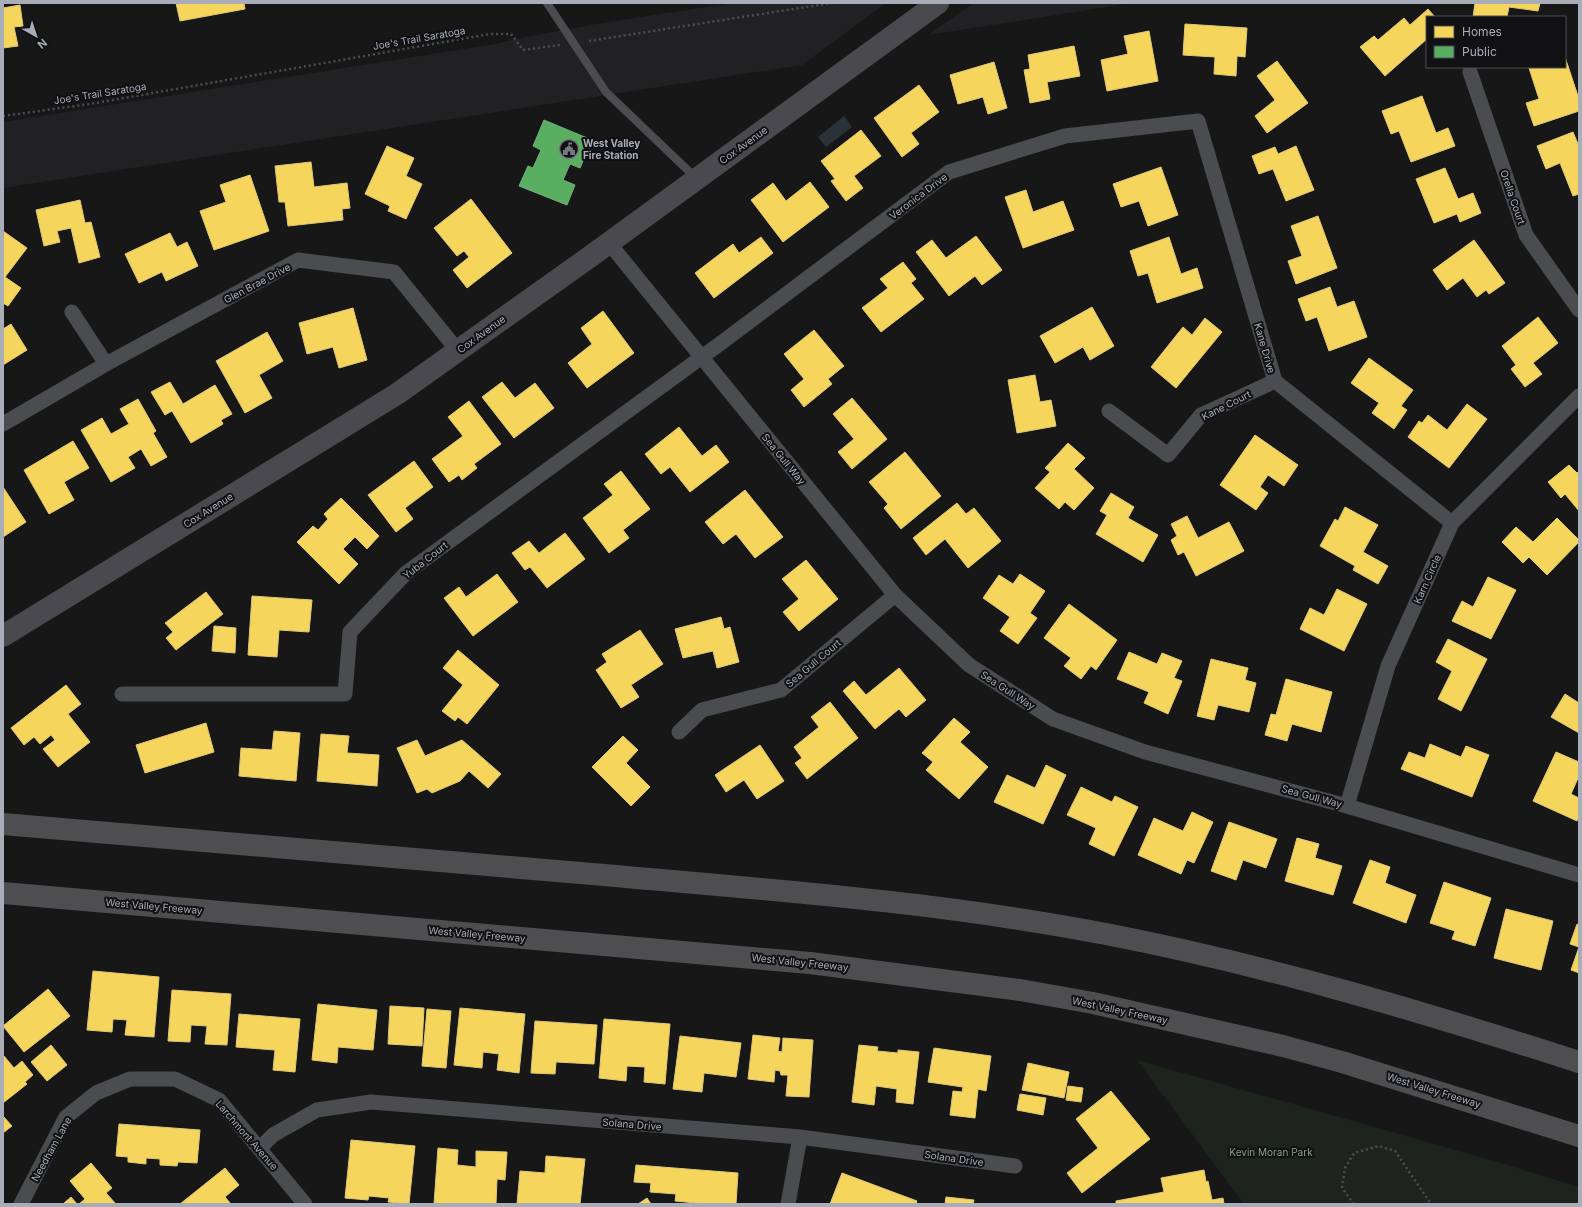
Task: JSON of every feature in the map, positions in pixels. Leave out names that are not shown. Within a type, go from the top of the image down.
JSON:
[{"type":"highway","points":[[3,824],[822,894],[967,911],[1106,934],[1252,965],[1453,1022],[1579,1062]]},
{"type":"highway","name":"West Valley Freeway","points":[[3,893],[810,963],[1020,990],[1101,1005],[1283,1046],[1579,1136]]},
{"type":"main road","name":"Cox Avenue","points":[[3,636],[397,394],[938,3]]},
{"type":"street","name":"Orella Court","points":[[1470,72],[1526,235],[1579,310]]},
{"type":"street","name":"Veronica Drive","points":[[700,357],[949,172],[1065,136],[1198,121]]},
{"type":"street","name":"Kane Drive","points":[[1198,121],[1275,380],[1452,524]]},
{"type":"street","name":"Sea Gull Way","points":[[608,242],[700,357],[895,594],[969,665],[1053,719],[1145,752],[1347,806],[1579,875]]},
{"type":"street","name":"Glen Brae Drive","points":[[3,424],[106,364],[298,260],[394,272],[458,351]]},
{"type":"street","points":[[72,312],[106,364]]},
{"type":"street","name":"Yuba Court","points":[[122,694],[345,694],[350,632],[406,573],[700,357]]},
{"type":"street","name":"Kane Court","points":[[1109,411],[1168,455],[1201,415],[1275,380]]},
{"type":"street","name":"Karn Circle","points":[[1347,806],[1388,666],[1452,524],[1579,396]]},
{"type":"street","name":"Sea Gull Court","points":[[680,732],[702,710],[781,690],[895,594]]},
{"type":"street","name":"Larchmont Avenue","points":[[130,1079],[175,1079],[219,1100],[305,1204]]},
{"type":"street","name":"Needham Lane","points":[[21,1204],[66,1117],[96,1093],[130,1079]]},
{"type":"street","name":"Solana Drive","points":[[260,1148],[273,1136],[317,1110],[371,1102],[800,1137],[1015,1166]]},
{"type":"street","points":[[788,1204],[800,1137]]},
{"type":"lane","points":[[548,3],[606,92],[696,179]]},
{"type":"path","name":"Joe's Trail Saratoga","points":[[3,116],[90,104],[490,34],[511,34],[523,50],[832,3]]},
{"type":"path","points":[[1354,1204],[1342,1188],[1345,1168],[1354,1153],[1379,1146],[1395,1151],[1431,1204]]},
{"type":"shaded area","points":[[732,3],[886,3],[802,65],[3,188],[3,122],[495,44],[602,23]]},
{"type":"shaded area","points":[[973,3],[1132,3],[928,35]]},
{"type":"shaded area","points":[[844,116],[852,127],[826,147],[818,137]]},
{"type":"green space","name":"Kevin Moran Park","points":[[1137,1060],[1487,1159],[1579,1187],[1579,1204],[1244,1204]]},
{"type":"building: Homes","points":[[176,3],[244,3],[245,9],[180,21]]},
{"type":"building: Homes","points":[[1475,3],[1540,3],[1538,11],[1509,7],[1507,16],[1473,16]]},
{"type":"building: Homes","points":[[20,5],[23,26],[14,27],[18,46],[3,48],[3,8]]},
{"type":"building: Homes","points":[[1428,9],[1434,16],[1426,16],[1426,40],[1385,76],[1360,47],[1374,36],[1378,40],[1404,18],[1410,25]]},
{"type":"building: Homes","points":[[1185,24],[1247,28],[1245,57],[1237,56],[1236,76],[1214,74],[1215,57],[1183,55]]},
{"type":"building: Homes","points":[[1149,31],[1158,81],[1107,91],[1101,60],[1128,54],[1124,36]]},
{"type":"building: Homes","points":[[1074,46],[1080,76],[1047,82],[1050,99],[1030,103],[1024,70],[1030,69],[1028,55]]},
{"type":"building: Homes","points":[[1566,60],[1579,99],[1579,111],[1534,126],[1526,103],[1539,99],[1529,68],[1566,68]]},
{"type":"building: Homes","points":[[1277,61],[1308,103],[1267,133],[1255,116],[1275,100],[1257,76]]},
{"type":"building: Homes","points":[[994,62],[1007,108],[988,114],[983,97],[958,104],[950,75]]},
{"type":"building: Homes","points":[[919,85],[939,112],[911,133],[919,144],[902,157],[874,118]]},
{"type":"building: Homes","points":[[1422,96],[1436,133],[1448,128],[1455,146],[1411,162],[1399,131],[1391,134],[1382,111]]},
{"type":"building: Homes","points":[[861,130],[881,156],[854,176],[863,188],[846,201],[831,181],[835,179],[821,161]]},
{"type":"building: Homes","points":[[1573,132],[1579,144],[1579,194],[1573,196],[1560,163],[1546,169],[1537,146]]},
{"type":"building: Homes","points":[[387,146],[414,158],[406,176],[422,184],[406,219],[388,211],[390,206],[365,194]]},
{"type":"building: Homes","points":[[1296,146],[1314,190],[1286,201],[1273,169],[1259,174],[1252,156],[1275,147],[1278,154]]},
{"type":"building: Homes","points":[[311,162],[314,187],[347,183],[350,208],[342,209],[343,220],[288,226],[285,202],[279,202],[275,166]]},
{"type":"building: Homes","points":[[1161,167],[1178,215],[1148,226],[1139,201],[1121,207],[1113,184]]},
{"type":"building: Homes","points":[[1445,168],[1458,199],[1473,193],[1481,213],[1460,222],[1457,214],[1434,223],[1416,179]]},
{"type":"building: Homes","points":[[250,175],[269,231],[214,250],[200,211],[226,202],[220,185]]},
{"type":"building: Homes","points":[[810,182],[829,207],[783,242],[751,200],[773,183],[786,201]]},
{"type":"building: Homes","points":[[1026,190],[1033,212],[1063,201],[1074,230],[1023,248],[1005,197]]},
{"type":"building: Homes","points":[[471,199],[512,253],[467,288],[453,270],[469,257],[464,251],[457,256],[434,228]]},
{"type":"building: Homes","points":[[80,200],[85,223],[91,222],[100,257],[79,263],[71,228],[57,231],[60,242],[44,246],[36,210]]},
{"type":"building: Homes","points":[[1318,216],[1337,268],[1296,284],[1288,261],[1302,256],[1291,226]]},
{"type":"building: Homes","points":[[3,231],[27,248],[5,277],[21,288],[8,306],[3,303]]},
{"type":"building: Homes","points":[[170,233],[177,247],[187,242],[198,266],[166,281],[162,272],[139,283],[125,254]]},
{"type":"building: Homes","points":[[976,236],[1002,270],[982,285],[975,276],[949,296],[916,252],[932,240],[946,258]]},
{"type":"building: Homes","points":[[761,237],[773,253],[714,298],[695,273],[733,244],[739,253]]},
{"type":"building: Homes","points":[[1169,237],[1181,274],[1197,268],[1203,288],[1157,303],[1148,273],[1138,276],[1130,251]]},
{"type":"building: Homes","points":[[1474,240],[1505,283],[1489,294],[1486,290],[1477,297],[1463,278],[1447,290],[1433,270]]},
{"type":"building: Homes","points":[[903,262],[916,279],[911,283],[924,299],[881,332],[862,308],[888,288],[880,279]]},
{"type":"building: Homes","points":[[1330,287],[1337,307],[1354,301],[1367,337],[1329,351],[1317,317],[1306,321],[1298,299]]},
{"type":"building: Homes","points":[[1092,307],[1114,346],[1090,360],[1083,347],[1055,363],[1040,336]]},
{"type":"building: Homes","points":[[353,308],[367,360],[339,368],[333,347],[307,354],[299,323]]},
{"type":"building: Homes","points":[[603,311],[634,353],[587,388],[568,363],[592,344],[581,328]]},
{"type":"building: Homes","points":[[1538,317],[1558,343],[1533,363],[1542,374],[1525,387],[1511,369],[1516,365],[1502,346]]},
{"type":"building: Homes","points":[[1205,318],[1222,332],[1176,388],[1151,367],[1183,327],[1192,335]]},
{"type":"building: Homes","points":[[11,324],[27,350],[3,365],[3,329]]},
{"type":"building: Homes","points":[[814,330],[844,366],[828,379],[832,384],[804,407],[791,390],[804,379],[784,354]]},
{"type":"building: Homes","points":[[267,332],[283,361],[259,375],[272,398],[245,413],[216,361]]},
{"type":"building: Homes","points":[[1369,358],[1413,390],[1401,406],[1407,410],[1394,429],[1372,413],[1379,403],[1351,383]]},
{"type":"building: Homes","points":[[1035,375],[1040,402],[1051,400],[1056,426],[1017,433],[1008,380]]},
{"type":"building: Homes","points":[[170,382],[183,404],[215,385],[232,414],[221,420],[223,424],[191,443],[172,411],[165,415],[151,392]]},
{"type":"building: Homes","points":[[502,382],[515,398],[535,383],[554,408],[514,438],[482,397]]},
{"type":"building: Homes","points":[[852,398],[887,439],[852,469],[838,452],[854,439],[833,414]]},
{"type":"building: Homes","points":[[138,399],[156,431],[153,433],[167,457],[151,466],[141,449],[128,457],[135,468],[111,482],[81,430],[102,418],[111,434],[129,424],[120,409]]},
{"type":"building: Homes","points":[[469,401],[501,444],[474,464],[477,468],[462,480],[459,475],[449,482],[432,459],[463,436],[448,417]]},
{"type":"building: Homes","points":[[1467,404],[1487,419],[1449,468],[1408,437],[1419,421],[1422,423],[1428,415],[1447,430]]},
{"type":"building: Homes","points":[[679,427],[702,456],[716,445],[729,462],[690,492],[670,467],[661,474],[645,454]]},
{"type":"building: Homes","points":[[1255,435],[1298,465],[1284,486],[1268,475],[1260,487],[1268,493],[1256,510],[1220,485]]},
{"type":"building: Homes","points":[[73,441],[89,468],[64,482],[74,500],[49,514],[24,470]]},
{"type":"building: Homes","points":[[1068,443],[1085,458],[1074,469],[1094,488],[1074,510],[1065,502],[1059,509],[1035,488],[1050,472],[1045,468]]},
{"type":"building: Homes","points":[[905,452],[941,496],[901,529],[884,508],[888,504],[869,482]]},
{"type":"building: Homes","points":[[414,461],[433,487],[405,508],[413,519],[396,532],[368,495]]},
{"type":"building: Homes","points":[[1569,465],[1577,473],[1579,471],[1579,511],[1565,494],[1561,498],[1548,482]]},
{"type":"building: Homes","points":[[621,471],[650,509],[623,530],[629,538],[609,553],[583,518],[613,495],[604,484]]},
{"type":"building: Homes","points":[[3,487],[26,522],[3,537]]},
{"type":"building: Homes","points":[[745,490],[783,537],[755,558],[736,534],[723,544],[705,522]]},
{"type":"building: Homes","points":[[1111,493],[1134,507],[1128,518],[1158,535],[1143,562],[1096,534],[1107,515],[1100,511]]},
{"type":"building: Homes","points":[[341,498],[379,536],[367,549],[355,537],[343,549],[358,564],[339,584],[297,542],[313,526],[318,530],[328,519],[324,514]]},
{"type":"building: Homes","points":[[957,503],[966,514],[974,508],[1001,541],[968,568],[945,539],[926,555],[913,538]]},
{"type":"building: Homes","points":[[1345,507],[1378,525],[1363,552],[1388,566],[1378,584],[1353,570],[1355,566],[1320,546],[1335,519],[1338,521]]},
{"type":"building: Homes","points":[[1187,516],[1198,538],[1229,522],[1244,551],[1196,576],[1184,552],[1178,555],[1171,540],[1177,536],[1171,524]]},
{"type":"building: Homes","points":[[1557,518],[1579,540],[1579,542],[1547,575],[1529,557],[1523,563],[1502,542],[1516,527],[1533,542]]},
{"type":"building: Homes","points":[[565,533],[585,559],[547,588],[530,567],[525,570],[512,553],[529,541],[539,553]]},
{"type":"building: Homes","points":[[806,560],[838,599],[799,631],[783,612],[799,599],[782,579]]},
{"type":"building: Homes","points":[[497,574],[518,602],[473,636],[444,598],[459,587],[466,597]]},
{"type":"building: Homes","points":[[1020,574],[1045,591],[1030,613],[1037,618],[1018,644],[1000,631],[1010,617],[983,598],[999,575],[1013,584]]},
{"type":"building: Homes","points":[[1488,577],[1516,590],[1491,639],[1452,621],[1462,601],[1473,607]]},
{"type":"building: Homes","points":[[1337,589],[1367,604],[1344,651],[1300,629],[1310,608],[1324,615]]},
{"type":"building: Homes","points":[[206,592],[223,614],[176,650],[166,638],[173,632],[165,623]]},
{"type":"building: Homes","points":[[252,596],[312,600],[309,632],[279,630],[277,657],[248,655]]},
{"type":"building: Homes","points":[[1069,604],[1117,640],[1096,670],[1091,666],[1081,679],[1064,666],[1071,658],[1044,638]]},
{"type":"building: Homes","points":[[721,617],[724,629],[730,627],[739,662],[717,668],[713,651],[683,658],[675,629]]},
{"type":"building: Homes","points":[[214,626],[236,628],[235,653],[212,651]]},
{"type":"building: Homes","points":[[640,630],[663,664],[631,685],[639,697],[621,708],[596,670],[607,662],[602,654]]},
{"type":"building: Homes","points":[[1448,639],[1487,659],[1461,711],[1438,699],[1452,671],[1436,662]]},
{"type":"building: Homes","points":[[458,650],[499,685],[467,724],[458,717],[455,721],[442,711],[463,685],[443,668]]},
{"type":"building: Homes","points":[[1129,652],[1157,664],[1162,653],[1182,661],[1174,678],[1182,681],[1168,714],[1144,703],[1149,692],[1117,679]]},
{"type":"building: Homes","points":[[1211,659],[1248,668],[1245,680],[1256,683],[1249,712],[1218,705],[1214,720],[1197,716]]},
{"type":"building: Homes","points":[[899,668],[926,700],[906,717],[899,709],[875,729],[843,691],[854,681],[866,695]]},
{"type":"building: Homes","points":[[1286,679],[1332,692],[1321,732],[1292,724],[1287,741],[1265,735],[1271,714],[1276,715]]},
{"type":"building: Homes","points":[[66,685],[81,704],[68,714],[90,742],[58,767],[43,749],[55,740],[51,735],[40,744],[34,737],[24,745],[11,728]]},
{"type":"building: Homes","points":[[1565,694],[1579,703],[1579,733],[1551,717]]},
{"type":"building: Homes","points":[[830,702],[858,738],[807,779],[795,763],[802,758],[794,747],[819,727],[811,717]]},
{"type":"building: Homes","points":[[954,718],[970,732],[960,742],[988,767],[959,799],[926,770],[933,762],[922,753]]},
{"type":"building: Homes","points":[[206,723],[214,752],[145,773],[136,745]]},
{"type":"building: Homes","points":[[274,731],[300,733],[296,781],[239,776],[241,748],[272,750]]},
{"type":"building: Homes","points":[[321,734],[349,736],[347,753],[379,755],[377,786],[317,781]]},
{"type":"building: Homes","points":[[623,736],[638,750],[626,763],[650,787],[631,806],[592,767]]},
{"type":"building: Homes","points":[[417,740],[425,756],[462,740],[501,774],[488,788],[469,771],[460,781],[432,793],[427,789],[417,793],[397,748]]},
{"type":"building: Homes","points":[[1430,744],[1461,757],[1466,746],[1489,755],[1472,797],[1401,769],[1409,752],[1425,758]]},
{"type":"building: Homes","points":[[760,745],[784,781],[757,799],[744,780],[726,792],[715,775]]},
{"type":"building: Homes","points":[[1556,752],[1579,762],[1579,776],[1571,794],[1579,798],[1579,816],[1577,821],[1533,801]]},
{"type":"building: Homes","points":[[1046,765],[1066,775],[1043,824],[994,802],[1007,775],[1035,788]]},
{"type":"building: Homes","points":[[1081,787],[1112,802],[1115,796],[1138,807],[1114,856],[1089,844],[1096,828],[1067,815]]},
{"type":"building: Homes","points":[[1192,812],[1213,822],[1194,863],[1187,860],[1181,874],[1138,855],[1154,818],[1183,831]]},
{"type":"building: Homes","points":[[1229,822],[1277,839],[1266,868],[1243,860],[1236,880],[1211,871]]},
{"type":"building: Homes","points":[[1297,838],[1319,844],[1315,858],[1342,866],[1333,895],[1285,881]]},
{"type":"building: Homes","points":[[1370,860],[1390,867],[1385,883],[1416,895],[1406,923],[1353,903]]},
{"type":"building: Homes","points":[[1444,882],[1491,898],[1475,946],[1452,939],[1455,931],[1430,923]]},
{"type":"building: Homes","points":[[1506,909],[1553,921],[1541,970],[1494,958]]},
{"type":"building: Homes","points":[[1577,924],[1579,925],[1579,947],[1570,944]]},
{"type":"building: Homes","points":[[1579,947],[1579,973],[1571,970]]},
{"type":"building: Homes","points":[[93,971],[159,977],[154,1037],[125,1035],[127,1020],[113,1019],[112,1032],[87,1030]]},
{"type":"building: Homes","points":[[48,989],[70,1016],[24,1052],[3,1026]]},
{"type":"building: Homes","points":[[172,990],[231,994],[227,1045],[205,1044],[207,1026],[191,1025],[190,1042],[168,1041]]},
{"type":"building: Homes","points":[[318,1004],[377,1010],[373,1050],[338,1047],[337,1063],[312,1060]]},
{"type":"building: Homes","points":[[390,1006],[424,1008],[422,1046],[388,1044]]},
{"type":"building: Homes","points":[[460,1008],[525,1014],[519,1073],[497,1070],[499,1054],[483,1052],[482,1068],[454,1065]]},
{"type":"building: Homes","points":[[427,1009],[451,1011],[446,1068],[422,1066]]},
{"type":"building: Homes","points":[[239,1014],[300,1019],[295,1072],[273,1070],[275,1050],[236,1047]]},
{"type":"building: Homes","points":[[604,1019],[670,1024],[665,1084],[644,1082],[645,1067],[627,1066],[626,1081],[599,1078]]},
{"type":"building: Homes","points":[[535,1021],[597,1025],[594,1064],[556,1062],[555,1074],[531,1073]]},
{"type":"building: Homes","points":[[753,1035],[780,1038],[778,1051],[782,1052],[783,1038],[813,1040],[809,1097],[786,1096],[788,1075],[781,1075],[780,1071],[775,1070],[774,1082],[748,1079]]},
{"type":"building: Homes","points":[[680,1036],[741,1043],[736,1077],[704,1073],[702,1092],[673,1089]]},
{"type":"building: Homes","points":[[51,1045],[67,1065],[47,1081],[31,1062]]},
{"type":"building: Homes","points":[[859,1045],[878,1047],[877,1051],[898,1053],[898,1050],[919,1052],[913,1104],[896,1102],[897,1089],[876,1086],[874,1105],[852,1102]]},
{"type":"building: Homes","points":[[934,1048],[991,1056],[986,1091],[978,1089],[975,1118],[950,1115],[953,1091],[962,1092],[963,1087],[928,1082]]},
{"type":"building: Homes","points":[[4,1056],[14,1068],[22,1061],[33,1075],[25,1082],[27,1084],[3,1103],[3,1057]]},
{"type":"building: Homes","points":[[1028,1063],[1069,1072],[1064,1098],[1022,1090]]},
{"type":"building: Homes","points":[[1068,1086],[1083,1088],[1081,1102],[1066,1100]]},
{"type":"building: Homes","points":[[1111,1091],[1150,1139],[1082,1193],[1067,1173],[1098,1148],[1076,1119]]},
{"type":"building: Homes","points":[[1020,1094],[1046,1098],[1043,1115],[1017,1110]]},
{"type":"building: Homes","points":[[3,1116],[12,1126],[3,1133]]},
{"type":"building: Homes","points":[[119,1124],[200,1130],[197,1163],[178,1162],[177,1166],[160,1165],[160,1159],[146,1158],[146,1164],[128,1162],[128,1157],[116,1156]]},
{"type":"building: Homes","points":[[351,1140],[415,1146],[409,1204],[388,1202],[389,1198],[369,1196],[368,1200],[345,1198]]},
{"type":"building: Homes","points":[[438,1148],[458,1150],[457,1165],[476,1167],[476,1151],[507,1152],[505,1180],[497,1179],[496,1204],[434,1204]]},
{"type":"building: Homes","points":[[546,1156],[585,1159],[580,1204],[517,1204],[520,1171],[545,1173]]},
{"type":"building: Homes","points":[[91,1163],[112,1188],[106,1193],[116,1204],[79,1204],[85,1199],[70,1181]]},
{"type":"building: Homes","points":[[636,1165],[738,1173],[736,1204],[706,1204],[675,1201],[676,1194],[650,1192],[651,1183],[634,1182]]},
{"type":"building: Homes","points":[[225,1168],[239,1185],[225,1197],[231,1204],[180,1204]]},
{"type":"building: Homes","points":[[1204,1170],[1212,1200],[1223,1198],[1224,1204],[1113,1204],[1116,1203],[1116,1201],[1164,1192],[1161,1178]]},
{"type":"building: Homes","points":[[842,1173],[917,1201],[916,1204],[830,1204]]},
{"type":"building: Homes","points":[[71,1197],[77,1204],[63,1204]]},
{"type":"building: Homes","points":[[946,1197],[974,1200],[973,1204],[945,1204]]},
{"type":"building: Homes","points":[[647,1198],[651,1204],[638,1204]]},
{"type":"building: Public","points":[[544,120],[592,140],[580,168],[570,164],[563,180],[575,185],[567,205],[519,186],[528,166],[533,168],[541,150],[533,146]]},
{"type":"place","name":"West Valley Fire Station","points":[[569,149]]}]
